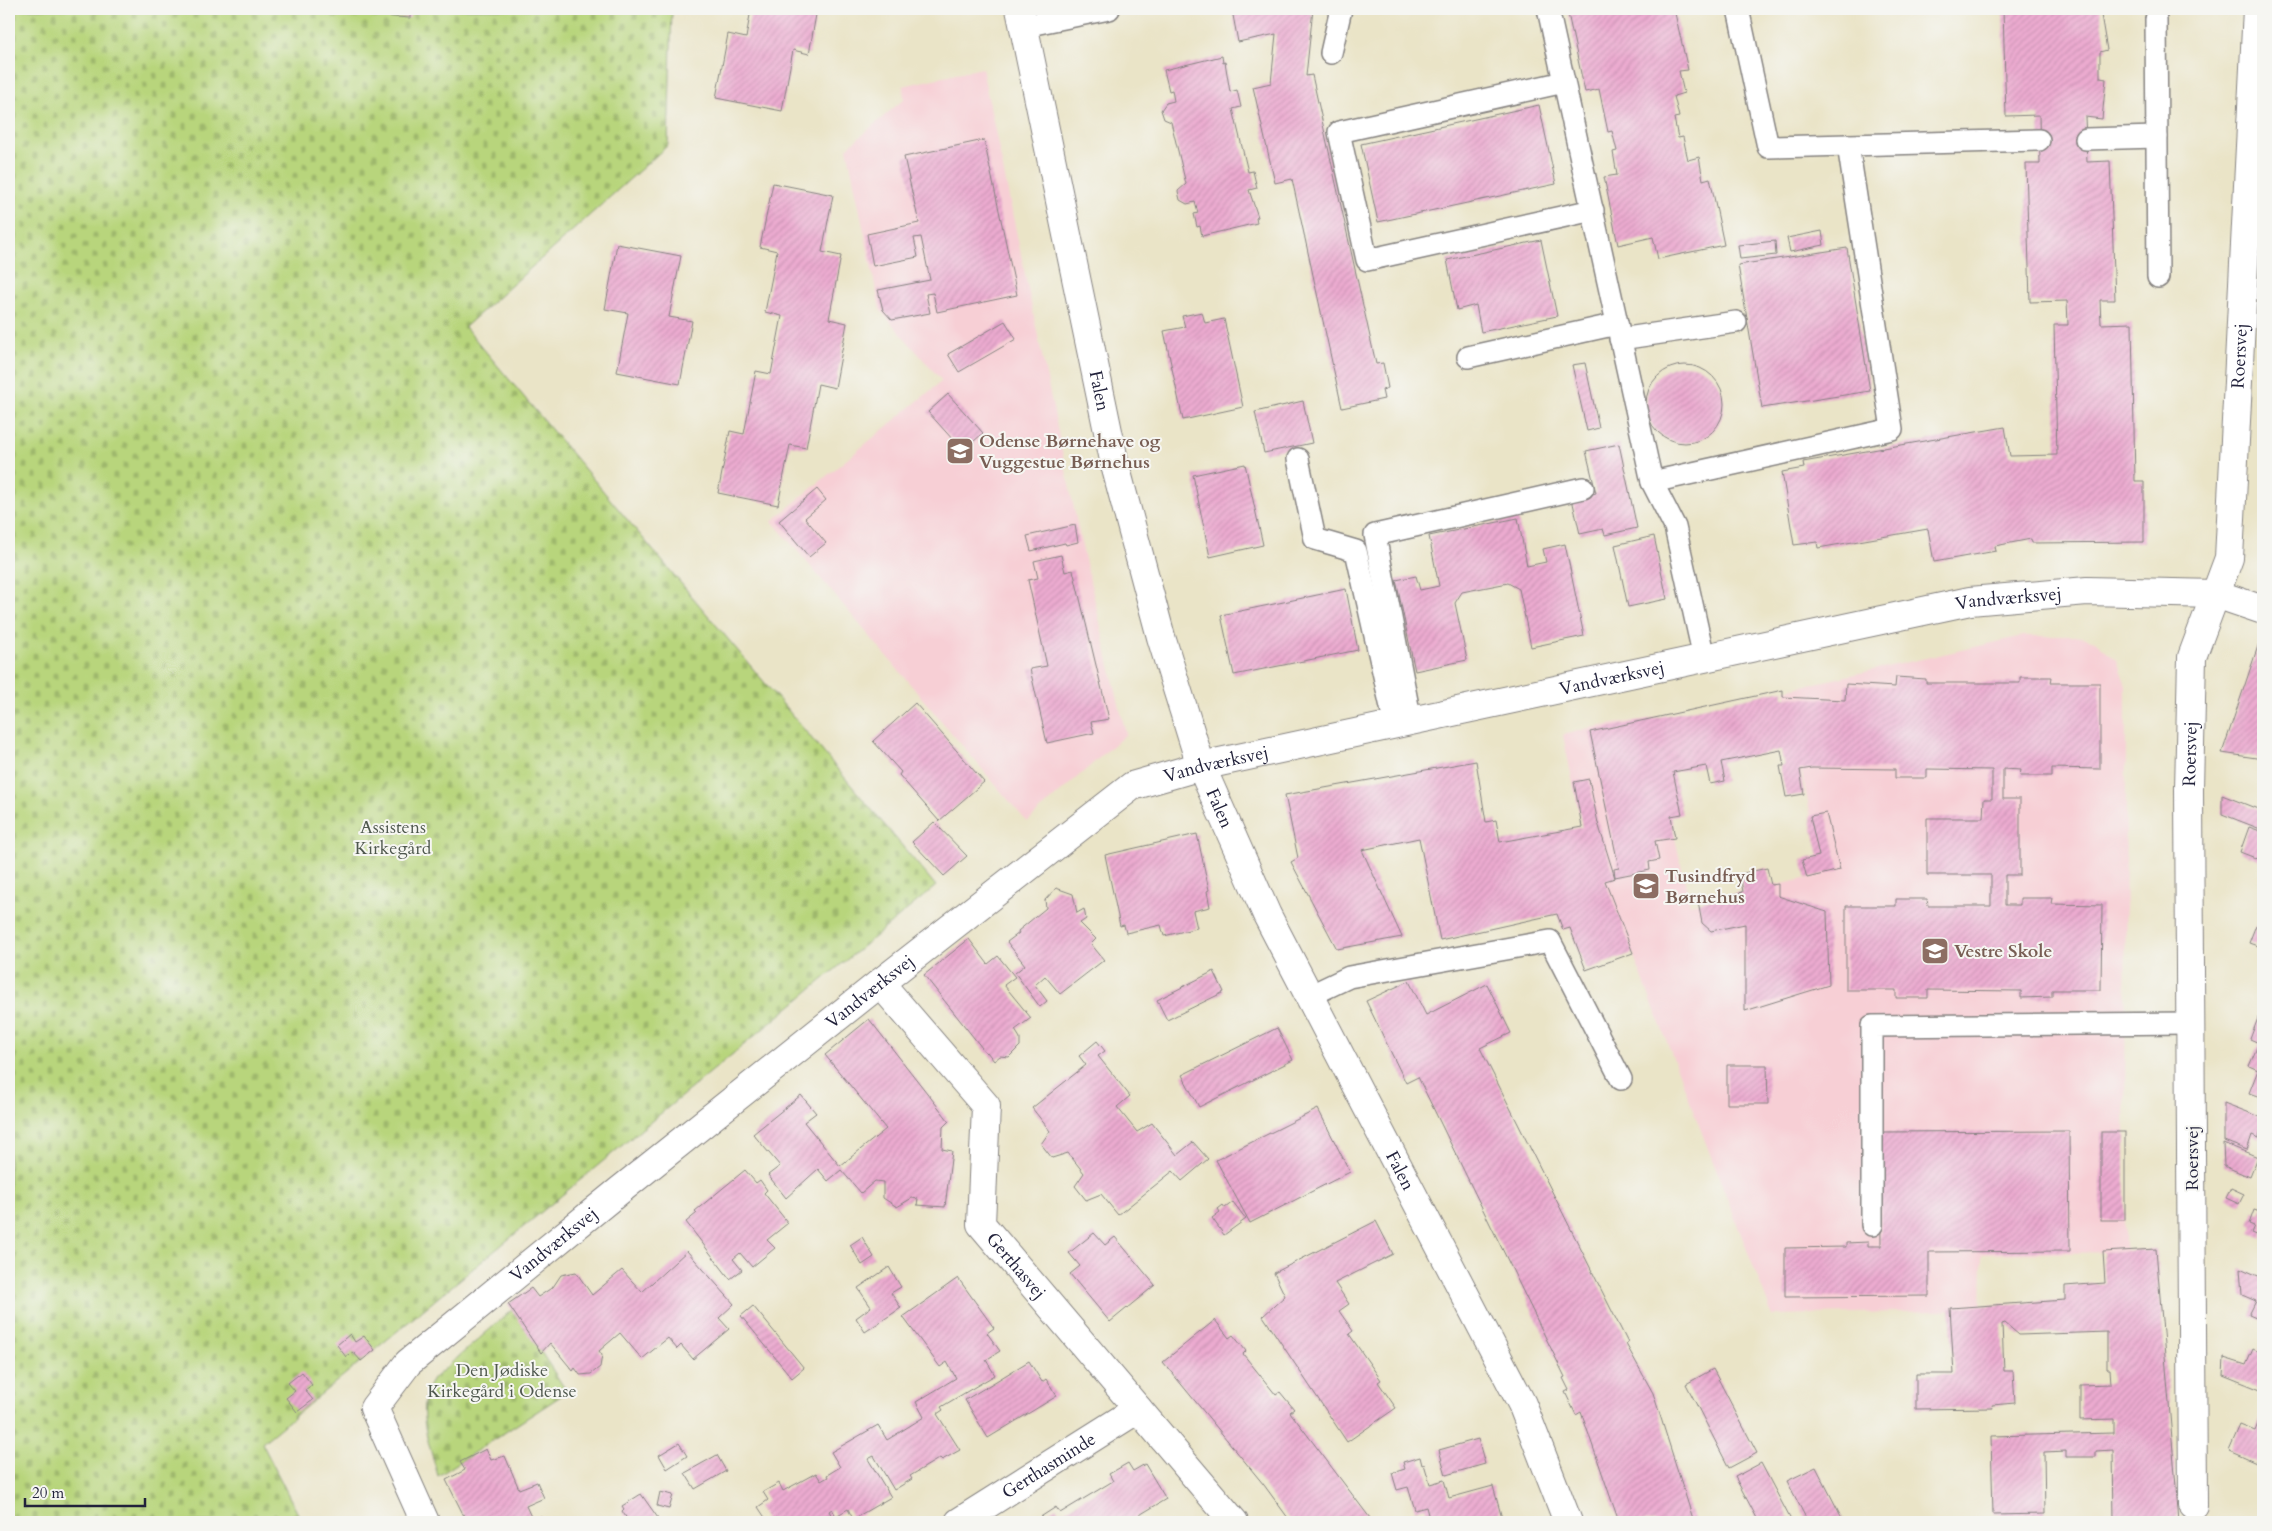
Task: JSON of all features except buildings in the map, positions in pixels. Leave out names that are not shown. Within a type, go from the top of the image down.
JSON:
[{"type":"street","name":"Roersvej","points":[[2193,1505],[2189,789],[2192,657],[2229,558],[2257,9]]},
{"type":"street","name":"Falen","points":[[1022,18],[1115,464],[1160,637],[1202,766],[1267,915],[1522,1404],[1568,1522]]},
{"type":"street","name":"Vandværksvej","points":[[425,1522],[374,1408],[408,1363],[619,1190],[880,982],[1132,786],[1202,766],[1970,601],[2087,591],[2216,594],[2263,610]]},
{"type":"street","name":"Gerthasvej","points":[[880,982],[986,1106],[981,1224],[1234,1522]]},
{"type":"street","name":"Gerthasminde","points":[[959,1522],[1138,1409]]},
{"type":"lane","points":[[1022,18],[1109,9]]},
{"type":"lane","points":[[1331,53],[1341,9]]},
{"type":"lane","points":[[1548,9],[1652,482],[1675,527],[1704,658]]},
{"type":"lane","points":[[1738,9],[1768,147],[2040,140]]},
{"type":"lane","points":[[2156,19],[2158,277]]},
{"type":"lane","points":[[1564,82],[1339,132],[1367,260],[1592,210]]},
{"type":"lane","points":[[2086,139],[2157,138]]},
{"type":"lane","points":[[1652,482],[1892,429],[1848,145]]},
{"type":"lane","points":[[1468,357],[1619,332],[1736,322]]},
{"type":"lane","points":[[1298,459],[1315,539],[1356,551],[1403,723]]},
{"type":"lane","points":[[1403,723],[1375,535],[1583,488]]},
{"type":"lane","points":[[1310,996],[1349,977],[1550,941],[1621,1079]]},
{"type":"lane","points":[[1872,1225],[1872,1026],[2190,1023]]},
{"type":"shaded area","name":"Odense Børnehave og Vuggestue Børnehus","points":[[982,68],[1081,542],[1126,734],[1027,822],[772,521],[942,381],[880,310],[847,148],[904,99],[903,86]]},
{"type":"shaded area","name":"Vestre Skole","points":[[2023,636],[2079,636],[2095,641],[2117,660],[2126,686],[2125,1252],[1982,1254],[1981,1310],[1772,1315],[1605,881],[1582,827],[1563,735],[1589,728],[1648,719],[1690,904],[1823,875],[1785,690]]},
{"type":"green space","name":"Assistens Kirkegård","points":[[9,9],[672,9],[668,145],[465,327],[936,886],[262,1443],[302,1522],[9,1521]]},
{"type":"green space","name":"Den Jødiske Kirkegård i Odense","points":[[513,1309],[567,1392],[438,1476],[425,1427],[424,1402],[427,1390],[433,1379]]},
{"type":"place","name":"Odense Børnehave og Vuggestue Børnehus","points":[[960,451]]},
{"type":"place","name":"Tusindfryd Børnehus","points":[[1646,886]]},
{"type":"place","name":"Vestre Skole","points":[[1935,951]]}]
